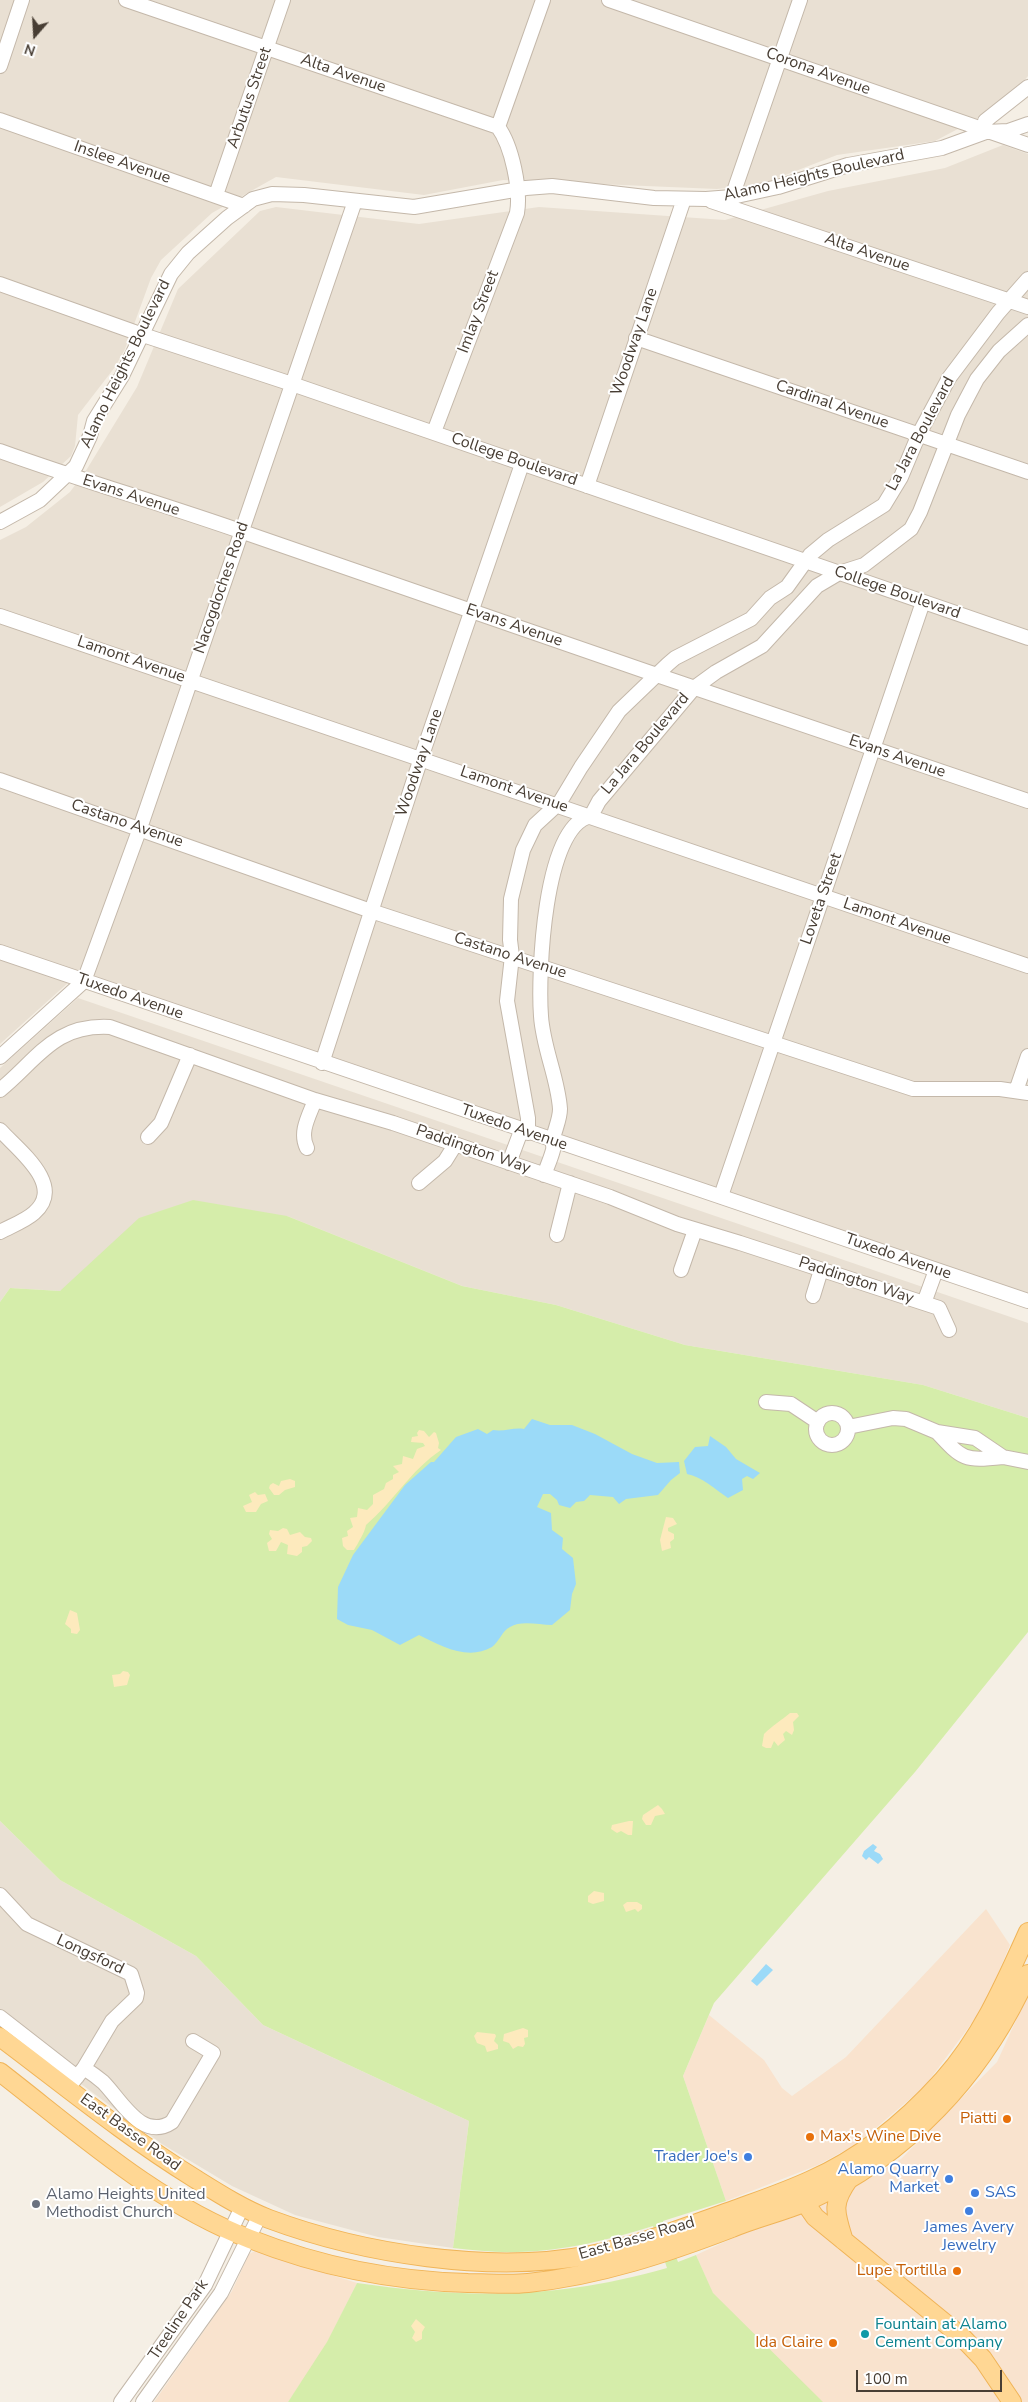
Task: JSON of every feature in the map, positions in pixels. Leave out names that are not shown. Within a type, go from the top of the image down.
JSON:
[{"type":"main road","name":"East Basse Road","points":[[0,2072],[124,2169],[167,2198],[247,2238],[306,2259],[370,2274],[446,2282],[529,2283],[600,2270],[688,2246],[800,2195],[815,2179],[873,2143],[908,2115],[942,2080],[969,2048],[988,2018],[1028,1932]]},
{"type":"main road","name":"East Basse Road","points":[[0,2037],[76,2078],[173,2165],[242,2207],[260,2215],[332,2239],[388,2250],[490,2263],[544,2262],[592,2255],[849,2179],[902,2144],[957,2089],[993,2041],[1011,2011],[1028,1974]]},
{"type":"main road","points":[[844,2240],[836,2206],[839,2193],[849,2179]]},
{"type":"main road","points":[[800,2195],[815,2217],[962,2336],[983,2359],[1012,2402]]},
{"type":"street","points":[[0,66],[22,0]]},
{"type":"street","name":"Alta Avenue","points":[[126,0],[498,127]]},
{"type":"street","name":"Arbutus Street","points":[[216,195],[283,0]]},
{"type":"street","points":[[518,189],[504,136],[498,127],[543,0]]},
{"type":"street","name":"Corona Avenue","points":[[609,0],[1028,145]]},
{"type":"street","points":[[732,197],[800,0]]},
{"type":"street","points":[[986,132],[985,121],[1028,87]]},
{"type":"street","name":"Inslee Avenue","points":[[0,120],[244,206]]},
{"type":"street","name":"Alamo Heights Boulevard","points":[[0,522],[40,500],[76,466],[90,436],[94,421],[122,376],[144,335],[171,274],[188,254],[227,218],[253,199],[272,194],[414,208],[518,189],[552,186],[684,199],[732,197],[778,187],[848,166],[942,148],[986,132],[1008,131],[1028,124]]},
{"type":"street","name":"Imlay Street","points":[[434,432],[517,213],[518,189]]},
{"type":"street","name":"Woodway Lane","points":[[587,486],[684,199]]},
{"type":"street","name":"Alta Avenue","points":[[706,199],[1028,307]]},
{"type":"street","name":"Nacogdoches Road","points":[[0,1057],[84,981],[140,828],[355,201]]},
{"type":"street","name":"La Jara Boulevard","points":[[524,1132],[528,1118],[507,1001],[512,956],[510,940],[511,899],[523,850],[534,825],[564,796],[619,711],[675,658],[751,619],[770,598],[788,586],[804,561],[828,540],[884,506],[901,477],[918,434],[949,378],[969,349],[1028,279]]},
{"type":"street","name":"College Boulevard","points":[[0,284],[1028,638]]},
{"type":"street","name":"La Jara Boulevard","points":[[544,1175],[554,1148],[552,1141],[560,1111],[545,1043],[541,1015],[546,902],[554,866],[564,842],[580,821],[591,816],[598,801],[694,688],[716,672],[762,646],[817,586],[839,573],[864,565],[911,529],[920,512],[958,415],[977,379],[999,351],[1028,325]]},
{"type":"street","name":"Cardinal Avenue","points":[[636,338],[1028,472]]},
{"type":"street","name":"Evans Avenue","points":[[0,450],[66,475],[242,531],[472,612],[1028,801]]},
{"type":"street","name":"Woodway Lane","points":[[322,1063],[421,758],[522,464]]},
{"type":"street","name":"Loveta Street","points":[[721,1196],[923,602]]},
{"type":"street","name":"Lamont Avenue","points":[[0,616],[1028,966]]},
{"type":"street","name":"Castano Avenue","points":[[0,780],[371,911],[913,1089],[1000,1088],[1022,1092]]},
{"type":"street","name":"Tuxedo Avenue","points":[[0,952],[524,1132],[721,1196],[1028,1301]]},
{"type":"street","name":"Paddington Way","points":[[0,1090],[55,1040],[72,1031],[96,1026],[110,1027],[315,1100],[393,1123],[570,1183],[695,1230],[939,1308],[949,1330]]},
{"type":"street","points":[[148,1137],[161,1123],[190,1055]]},
{"type":"street","points":[[1022,1092],[1028,1056]]},
{"type":"street","points":[[306,1148],[303,1133],[315,1100]]},
{"type":"street","points":[[0,1130],[38,1170],[46,1190],[44,1199],[36,1211],[0,1232]]},
{"type":"street","points":[[509,1163],[524,1132]]},
{"type":"street","points":[[419,1183],[445,1161],[455,1145]]},
{"type":"street","points":[[557,1235],[570,1183]]},
{"type":"street","points":[[681,1270],[695,1230]]},
{"type":"street","points":[[813,1296],[821,1270]]},
{"type":"street","points":[[924,1303],[936,1270]]},
{"type":"street","points":[[766,1402],[791,1404],[818,1422]]},
{"type":"street","points":[[834,1412],[844,1417],[848,1427],[843,1441],[834,1445],[823,1442],[817,1434],[818,1422],[823,1415],[834,1412]]},
{"type":"street","points":[[848,1427],[893,1418],[919,1423],[937,1432],[975,1438],[1003,1457]]},
{"type":"street","points":[[937,1432],[958,1454],[965,1458],[976,1460],[1003,1457],[1028,1462]]},
{"type":"street","name":"Longsford","points":[[0,1895],[27,1924],[131,1974],[137,1994],[136,1998],[112,2020],[76,2078]]},
{"type":"street","points":[[0,2017],[76,2078],[103,2082],[118,2103],[144,2125],[154,2128],[163,2128],[172,2122],[213,2053],[193,2041]]},
{"type":"street","name":"Treeline Park","points":[[121,2402],[196,2300],[242,2207]]},
{"type":"street","name":"Treeline Park","points":[[143,2402],[221,2293],[260,2215]]},
{"type":"shaded area","points":[[0,0],[1028,0],[1028,76],[1012,95],[992,111],[935,141],[837,155],[762,184],[717,189],[503,180],[424,195],[276,177],[212,213],[161,260],[151,278],[125,349],[115,367],[78,415],[75,446],[71,456],[43,482],[0,507]]},
{"type":"shaded area","points":[[1003,145],[1028,154],[1028,1294],[80,972],[0,1044],[0,540],[26,527],[70,492],[87,469],[137,387],[178,289],[260,211],[276,207],[419,224],[539,207],[725,220],[828,191],[945,168]]},
{"type":"shaded area","points":[[78,998],[1028,1323],[1028,1418],[923,1385],[685,1345],[556,1305],[462,1286],[287,1216],[60,1291],[10,1288],[0,1302],[0,1068]]},
{"type":"shaded area","points":[[0,1821],[60,1880],[196,1956],[263,2025],[469,2121],[453,2248],[378,2237],[295,2215],[232,2186],[162,2144],[0,2024]]},
{"type":"shaded area","points":[[986,1909],[1010,1945],[984,2007],[924,2087],[857,2144],[818,2165],[726,2201],[683,2076],[709,2015],[764,2060],[782,2088],[792,2096],[846,2057]]},
{"type":"shaded area","name":"Alamo Quarry Market","points":[[1028,1994],[1028,2402],[802,2402],[737,2349],[696,2255],[757,2227],[837,2198],[901,2159],[997,2062]]},
{"type":"shaded area","points":[[255,2251],[357,2283],[322,2353],[288,2402],[154,2402],[232,2291],[249,2254]]},
{"type":"green space","points":[[193,1200],[287,1216],[462,1286],[556,1305],[685,1345],[923,1385],[1028,1418],[1028,1632],[915,1772],[714,2003],[683,2076],[726,2201],[663,2221],[678,2262],[696,2255],[713,2293],[823,2402],[288,2402],[327,2342],[357,2283],[437,2292],[513,2293],[588,2286],[667,2268],[653,2226],[603,2240],[535,2251],[502,2252],[453,2248],[469,2121],[263,2025],[196,1956],[60,1880],[0,1821],[0,1302],[10,1288],[60,1291],[139,1218]]},
{"type":"sand","points":[[419,1430],[424,1431],[429,1437],[434,1432],[436,1433],[439,1443],[438,1448],[441,1450],[411,1476],[366,1525],[354,1550],[347,1550],[343,1546],[342,1538],[348,1536],[347,1531],[353,1527],[350,1518],[357,1517],[358,1508],[367,1510],[373,1504],[373,1495],[384,1489],[386,1483],[393,1479],[393,1475],[399,1472],[393,1466],[402,1464],[403,1456],[413,1459],[417,1449],[425,1446],[423,1443],[411,1442],[412,1437],[418,1436]]},
{"type":"sand","points":[[290,1479],[295,1481],[295,1487],[285,1490],[279,1495],[274,1495],[269,1488],[273,1483],[279,1486],[281,1481]]},
{"type":"sand","points":[[255,1492],[258,1495],[265,1494],[268,1501],[261,1504],[256,1512],[246,1512],[243,1506],[252,1502],[249,1495]]},
{"type":"sand","points":[[666,1517],[673,1518],[677,1524],[668,1528],[668,1531],[674,1534],[674,1539],[670,1542],[671,1548],[662,1551],[660,1540]]},
{"type":"sand","points":[[283,1528],[287,1529],[290,1535],[300,1532],[305,1537],[311,1538],[312,1541],[307,1546],[302,1547],[302,1552],[297,1556],[287,1554],[288,1545],[281,1542],[276,1551],[269,1551],[267,1543],[272,1539],[269,1534],[270,1530],[278,1531]]},
{"type":"sand","points":[[70,1610],[77,1613],[80,1630],[77,1634],[71,1633],[71,1629],[65,1624]]},
{"type":"sand","points":[[123,1671],[128,1672],[130,1675],[127,1685],[114,1687],[112,1675],[120,1674]]},
{"type":"sand","points":[[790,1713],[797,1713],[799,1716],[793,1722],[794,1730],[792,1735],[786,1731],[783,1734],[785,1740],[778,1746],[774,1741],[771,1748],[762,1746],[764,1734]]},
{"type":"sand","points":[[658,1805],[665,1814],[655,1816],[651,1825],[646,1825],[642,1819],[643,1815]]},
{"type":"sand","points":[[633,1821],[632,1835],[621,1831],[617,1833],[611,1829],[612,1825]]},
{"type":"sand","points":[[594,1891],[604,1893],[604,1901],[593,1904],[588,1902],[588,1896]]},
{"type":"sand","points":[[627,1902],[637,1902],[642,1905],[642,1909],[638,1912],[635,1909],[626,1912],[623,1905]]},
{"type":"sand","points":[[523,2028],[528,2030],[528,2037],[524,2038],[525,2044],[523,2047],[518,2046],[513,2049],[509,2043],[503,2041],[504,2034]]},
{"type":"sand","points":[[477,2032],[495,2034],[494,2041],[498,2045],[498,2049],[487,2052],[485,2046],[477,2043],[474,2036]]},
{"type":"sand","points":[[416,2319],[425,2327],[422,2332],[422,2339],[416,2342],[412,2338],[415,2332],[411,2326]]},
{"type":"water","points":[[532,1419],[550,1425],[572,1425],[595,1434],[632,1454],[657,1463],[679,1462],[680,1473],[658,1495],[626,1499],[619,1504],[613,1497],[590,1495],[584,1501],[576,1502],[570,1508],[559,1505],[557,1500],[550,1494],[543,1494],[537,1507],[551,1513],[552,1530],[563,1538],[562,1549],[573,1558],[576,1584],[572,1594],[570,1610],[552,1625],[525,1623],[514,1625],[505,1631],[492,1647],[474,1653],[445,1647],[419,1635],[400,1645],[372,1630],[348,1625],[337,1619],[338,1587],[353,1555],[405,1485],[431,1462],[434,1462],[456,1437],[478,1429],[487,1434],[493,1430],[524,1429]]},
{"type":"water","points":[[710,1436],[726,1447],[736,1459],[760,1473],[753,1479],[747,1476],[742,1479],[743,1490],[728,1498],[703,1481],[687,1474],[684,1461],[695,1447],[708,1446]]},
{"type":"water","points":[[873,1844],[877,1847],[874,1851],[880,1854],[883,1859],[878,1864],[869,1857],[866,1860],[862,1856],[864,1851]]},
{"type":"water","points":[[766,1964],[773,1970],[757,1986],[751,1981]]},
{"type":"place","name":"Piatti","points":[[1007,2119]]},
{"type":"place","name":"Max's Wine Dive","points":[[810,2137]]},
{"type":"place","name":"Trader Joe's","points":[[748,2157]]},
{"type":"place","name":"Alamo Quarry Market","points":[[949,2179]]},
{"type":"place","name":"SAS","points":[[975,2193]]},
{"type":"place","name":"Alamo Heights United Methodist Church","points":[[36,2204]]},
{"type":"place","name":"James Avery Jewelry","points":[[969,2211]]},
{"type":"place","name":"Lupe Tortilla","points":[[957,2271]]},
{"type":"place","name":"Fountain at Alamo Cement Company","points":[[865,2334]]},
{"type":"place","name":"Ida Claire","points":[[833,2343]]}]
